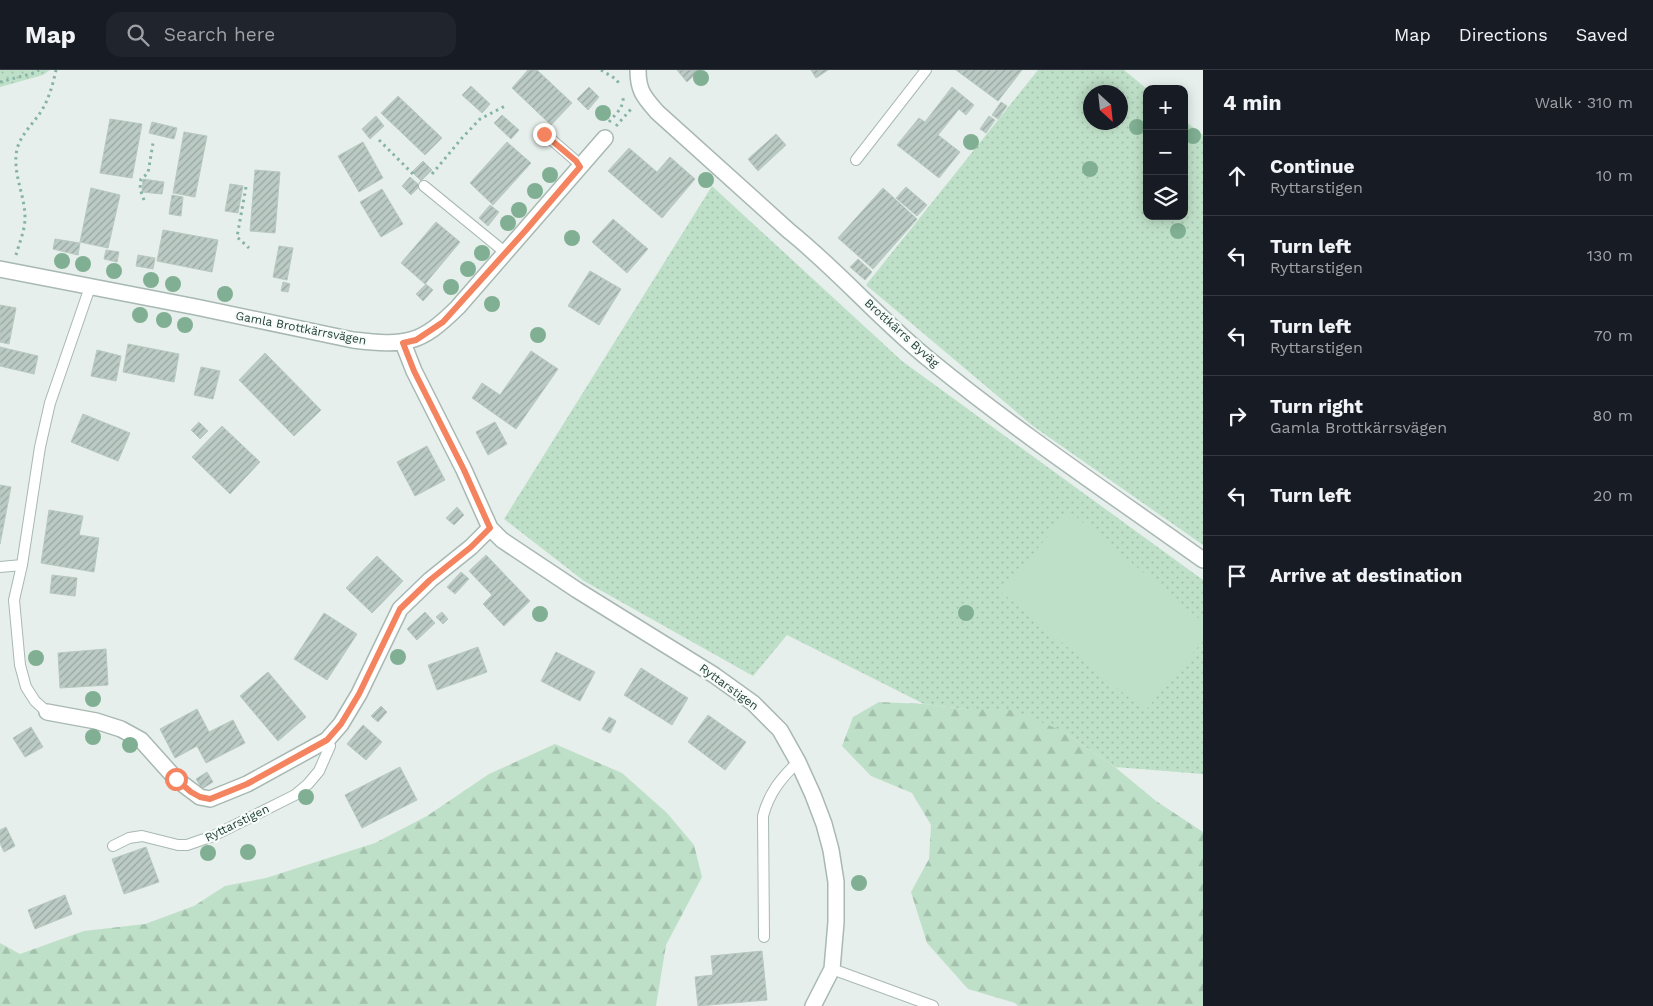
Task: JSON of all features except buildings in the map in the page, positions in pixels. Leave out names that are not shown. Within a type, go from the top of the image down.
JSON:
[{"type":"street","name":"Brottkärrs Byväg","points":[[638,70],[640,90],[658,112],[789,231],[812,249],[931,360],[1007,419],[1203,560]]},
{"type":"street","name":"Gamla Brottkärrsvägen","points":[[6,270],[196,306],[353,340],[376,343],[403,343],[416,340],[443,322],[506,253],[580,167],[607,130]]},
{"type":"street","name":"Ryttarstigen","points":[[403,343],[414,371],[464,470],[490,528],[521,554],[714,675],[753,703],[780,730],[798,762],[816,802],[831,850],[836,882],[836,922],[832,969],[813,1006]]},
{"type":"street","name":"Ryttarstigen","points":[[46,712],[96,721],[121,729],[141,740],[176,779],[200,797],[210,799],[247,784],[327,740],[341,724],[359,694],[400,609],[490,528]]},
{"type":"lane","points":[[856,160],[926,70]]},
{"type":"lane","points":[[544,134],[576,161],[580,167]]},
{"type":"lane","points":[[424,186],[506,253]]},
{"type":"lane","points":[[46,712],[35,702],[26,687],[20,665],[14,600],[22,565],[40,447],[50,403],[90,287]]},
{"type":"lane","points":[[0,567],[22,565]]},
{"type":"lane","name":"Ryttarstigen","points":[[113,846],[129,838],[142,836],[178,845],[187,845],[213,836],[295,795],[319,771],[330,746],[327,740]]},
{"type":"lane","points":[[764,936],[763,816],[767,801],[779,782],[798,762]]},
{"type":"lane","points":[[832,969],[933,1006]]},
{"type":"path","points":[[0,82],[39,70]]},
{"type":"path","points":[[6,270],[26,219],[16,173],[18,148],[23,136],[42,110],[53,85],[56,70]]},
{"type":"path","points":[[601,70],[616,79],[622,87]]},
{"type":"path","points":[[607,130],[621,108],[624,97],[623,92]]},
{"type":"path","points":[[379,140],[424,186],[436,167],[480,119],[505,106]]},
{"type":"path","points":[[144,200],[140,189],[140,179],[148,173],[154,142]]},
{"type":"path","points":[[246,187],[237,237],[249,248]]},
{"type":"green space","points":[[0,70],[50,70],[43,75],[0,87]]},
{"type":"green space","points":[[1038,70],[1124,70],[1143,86],[1143,220],[1188,220],[1188,123],[1203,135],[1203,545],[1033,426],[866,285]]},
{"type":"green space","points":[[712,186],[902,361],[1203,580],[1203,774],[1115,767],[1062,731],[965,709],[924,704],[787,635],[753,676],[584,581],[504,519]]},
{"type":"green space","points":[[1069,511],[1203,622],[1203,641],[1145,711],[1001,592]]},
{"type":"green space","points":[[879,702],[924,704],[965,709],[1013,710],[1062,731],[1115,767],[1156,801],[1203,832],[1203,1006],[1018,1006],[1015,1003],[968,989],[927,943],[911,892],[929,859],[931,825],[912,793],[871,776],[842,746],[853,717]]},
{"type":"green space","points":[[555,744],[622,773],[667,813],[694,845],[702,877],[666,945],[656,1006],[0,1006],[0,943],[20,954],[84,931],[145,924],[194,906],[225,886],[266,878],[375,843],[427,816],[489,774]]},
{"type":"route","points":[[176,779],[191,792],[200,797],[210,799],[247,784],[327,740],[341,724],[359,694],[400,609],[490,528],[464,470],[414,371],[403,343],[416,340],[443,322],[580,167],[576,161],[544,134]]}]
